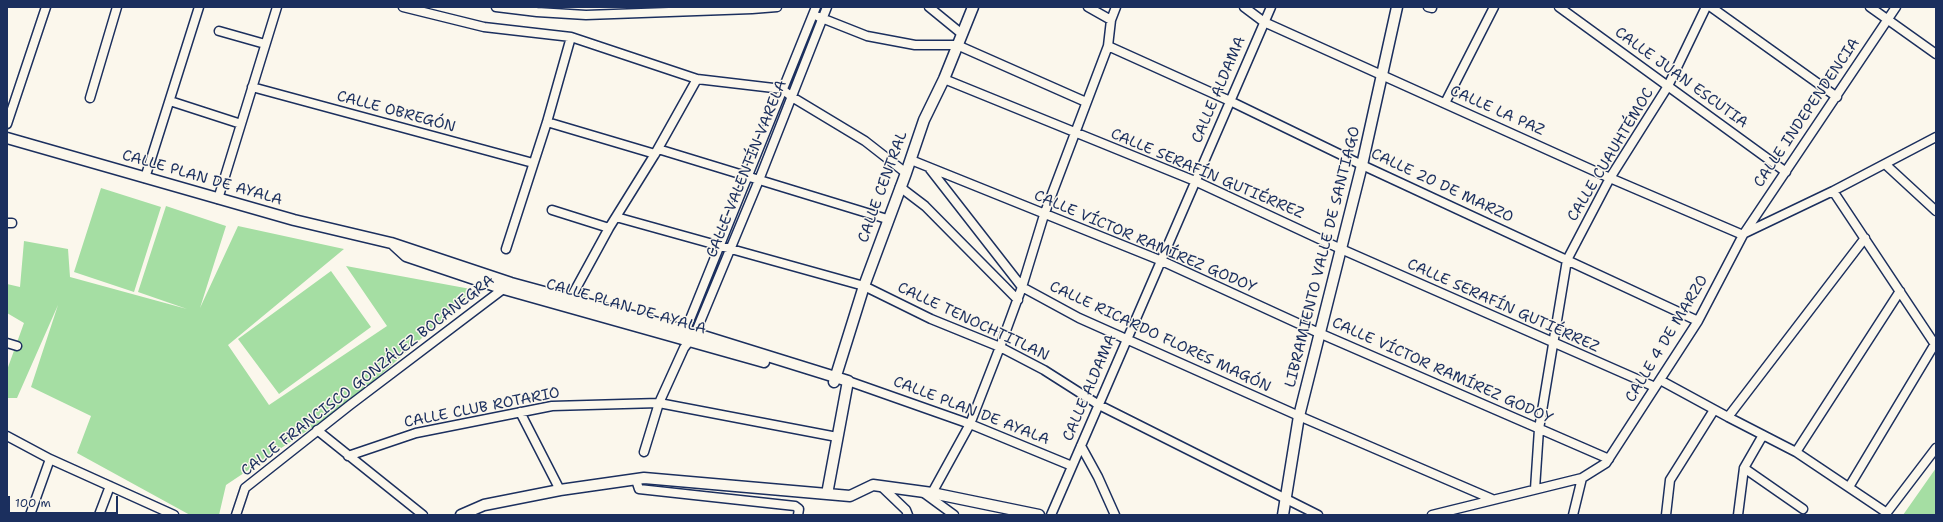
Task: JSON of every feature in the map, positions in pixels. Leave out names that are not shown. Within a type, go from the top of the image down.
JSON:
[{"type":"street","points":[[7,124],[46,7]]},
{"type":"street","points":[[90,98],[117,7]]},
{"type":"street","points":[[145,178],[199,7]]},
{"type":"street","points":[[218,199],[276,7]]},
{"type":"street","points":[[403,7],[484,27],[571,37],[697,78],[782,89],[792,97],[865,141],[906,174]]},
{"type":"street","points":[[496,7],[537,12],[586,15],[777,7]]},
{"type":"street","name":"CALLE VALENTÍN VARELA","points":[[687,338],[730,248],[759,180],[828,7]]},
{"type":"street","points":[[929,7],[962,34]]},
{"type":"street","name":"CALLE CENTRAL","points":[[835,380],[864,286],[887,219],[906,174],[924,120],[944,79],[972,7]]},
{"type":"street","points":[[1088,7],[1111,20]]},
{"type":"street","points":[[928,493],[970,424],[1000,347],[1018,300],[1044,215],[1076,134],[1086,102],[1108,46],[1111,20],[1116,7]]},
{"type":"street","name":"CALLE LA PAZ","points":[[1244,7],[1264,22],[1610,178],[1742,235]]},
{"type":"street","name":"CALLE ALDAMA","points":[[1051,515],[1099,405],[1126,338],[1162,261],[1270,7]]},
{"type":"street","name":"LIBRAMIENTO VALLE DE SANTIAGO","points":[[1283,515],[1299,416],[1362,165],[1397,7]]},
{"type":"street","points":[[1445,103],[1494,7]]},
{"type":"street","name":"CALLE JUAN ESCUTIA","points":[[1559,7],[1786,172]]},
{"type":"street","name":"CALLE CUAUHTÉMOC","points":[[1535,489],[1539,429],[1552,343],[1567,260],[1610,178],[1668,86],[1706,7]]},
{"type":"street","points":[[1711,7],[1836,97]]},
{"type":"street","points":[[1870,7],[1936,54]]},
{"type":"street","name":"CALLE INDEPENDENCIA","points":[[1742,235],[1896,7]]},
{"type":"street","points":[[815,11],[823,19],[867,36],[915,45],[957,45],[1086,102]]},
{"type":"street","name":"CALLE VALENTÍN VARELA","points":[[687,338],[719,245],[815,11]]},
{"type":"street","points":[[219,31],[265,44]]},
{"type":"street","points":[[506,249],[547,122],[571,37]]},
{"type":"street","name":"CALLE 20 DE MARZO","points":[[1108,46],[1230,101],[1362,165],[1698,321]]},
{"type":"street","points":[[568,303],[609,228],[657,151],[697,78]]},
{"type":"street","name":"CALLE SERAFÍN GUTIÉRREZ","points":[[944,79],[1076,134],[1195,181],[1341,249],[1655,387]]},
{"type":"street","name":"CALLE OBREGÓN","points":[[252,87],[534,163]]},
{"type":"street","points":[[170,101],[241,124]]},
{"type":"street","points":[[547,122],[759,180],[887,219]]},
{"type":"street","points":[[1742,235],[1833,191],[1936,137]]},
{"type":"street","name":"CALLE PLAN DE AYALA","points":[[7,138],[294,220],[391,243],[508,286],[859,386],[970,424],[1072,466]]},
{"type":"street","name":"CALLE VÍCTOR RAMÍREZ GODOY","points":[[911,160],[1044,215],[1162,261],[1319,333],[1609,459]]},
{"type":"street","points":[[1885,164],[1936,211]]},
{"type":"street","name":"CALLE RICARDO FLORES MAGÓN","points":[[929,168],[1022,287],[1079,318],[1299,416],[1492,499]]},
{"type":"street","points":[[900,187],[925,206],[1018,300]]},
{"type":"street","points":[[1833,191],[1935,344],[1849,487]]},
{"type":"street","points":[[552,210],[609,228]]},
{"type":"street","name":"CALLE TENOCHTITLAN","points":[[616,217],[864,286],[931,319],[1000,347],[1044,370],[1099,405],[1318,515]]},
{"type":"street","name":"CALLE 4 DE MARZO","points":[[1432,515],[1582,478],[1606,463],[1698,321],[1742,235]]},
{"type":"street","points":[[1728,417],[1865,238]]},
{"type":"street","name":"CALLE FRANCISCO GONZÁLEZ BOCANEGRA","points":[[236,515],[245,488],[317,430],[508,286]]},
{"type":"street","points":[[1796,452],[1900,291]]},
{"type":"street","points":[[644,452],[660,403],[687,338]]},
{"type":"street","points":[[7,342],[17,346]]},
{"type":"street","points":[[1660,380],[1714,410],[1796,452],[1849,487],[1886,514],[1936,448]]},
{"type":"street","points":[[828,494],[837,437],[848,384]]},
{"type":"street","name":"CALLE CLUB ROTARIO","points":[[348,456],[416,433],[552,406],[660,403],[837,437]]},
{"type":"street","points":[[1666,515],[1670,480],[1714,410]]},
{"type":"street","points":[[520,412],[560,490]]},
{"type":"street","points":[[317,430],[422,515]]},
{"type":"street","points":[[1738,515],[1744,468],[1763,435]]},
{"type":"street","points":[[7,436],[50,459],[112,487],[163,513],[174,515]]},
{"type":"street","points":[[1081,446],[1098,477],[1115,515]]},
{"type":"street","points":[[30,515],[50,459]]},
{"type":"street","points":[[1744,468],[1803,509]]},
{"type":"street","points":[[462,515],[484,505],[560,490],[644,478],[850,496],[872,485],[928,493],[1038,515]]},
{"type":"street","points":[[1573,515],[1582,478]]},
{"type":"street","points":[[636,480],[639,489],[795,506],[799,512]]},
{"type":"street","points":[[99,515],[112,487]]},
{"type":"street","points":[[104,515],[112,487]]},
{"type":"street","points":[[882,487],[906,510],[908,515]]},
{"type":"street","points":[[928,493],[954,515]]},
{"type":"green space","points":[[101,188],[161,207],[134,292],[74,272]]},
{"type":"green space","points":[[166,206],[226,226],[200,308],[238,226],[344,249],[228,345],[269,405],[387,326],[346,266],[476,290],[350,402],[226,485],[219,515],[190,515],[77,453],[91,416],[31,387],[58,305],[17,398],[7,398],[7,370],[24,323],[7,313],[7,284],[20,287],[24,241],[68,249],[70,277],[187,309],[138,292]]},
{"type":"green space","points":[[331,271],[371,327],[279,394],[238,339]]},
{"type":"green space","points":[[1936,468],[1936,515],[1903,515]]}]
